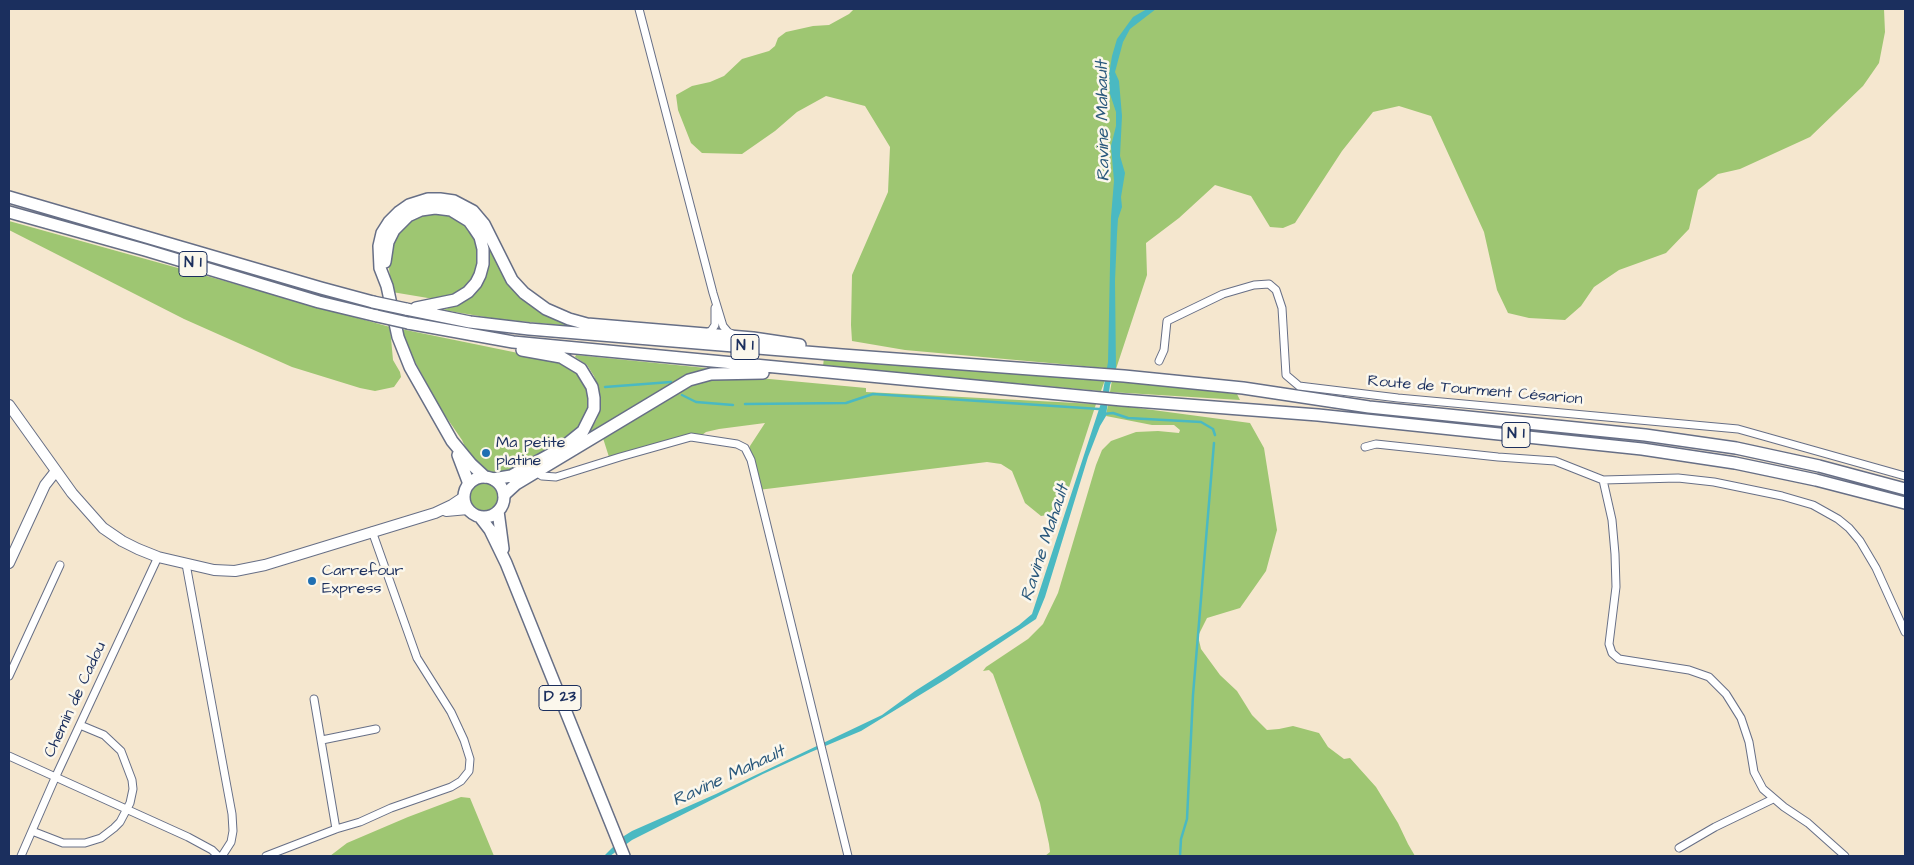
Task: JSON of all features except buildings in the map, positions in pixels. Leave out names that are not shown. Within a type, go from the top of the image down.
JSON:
[{"type":"main road","name":"N 1","points":[[9,197],[321,288],[373,302],[470,322],[529,329],[1124,376],[1242,388],[1369,407],[1645,436],[1736,448],[1819,466],[1905,489]]},
{"type":"main road","points":[[469,484],[452,441],[410,367],[398,337],[379,258],[379,246],[386,227],[399,212],[423,200],[440,199],[454,201],[474,212],[484,224],[512,280],[524,293],[546,309],[587,324],[753,338],[933,362]]},
{"type":"main road","points":[[387,286],[386,254],[388,242],[394,230],[408,216],[421,210],[443,208],[458,213],[474,228],[480,237],[484,249],[483,264],[476,283],[468,292],[455,300],[438,305],[406,309]]},
{"type":"main road","name":"N 1","points":[[9,212],[319,302],[475,337],[816,372],[1122,400],[1318,415],[1642,448],[1735,462],[1905,503]]},
{"type":"main road","points":[[9,405],[84,508],[103,528],[122,541],[158,557],[186,564],[224,571],[250,569],[452,506],[464,497],[469,484],[476,479],[502,479],[520,471],[545,458],[583,431],[592,415],[594,398],[592,387],[581,369],[561,357],[521,350],[475,337]]},
{"type":"main road","points":[[504,495],[516,484],[695,378],[711,374],[816,372]]},
{"type":"main road","points":[[435,512],[468,509],[480,516],[488,517],[498,511],[502,504],[504,495],[500,485],[471,464],[452,441]]},
{"type":"main road","points":[[9,563],[45,485],[56,471]]},
{"type":"main road","points":[[464,497],[468,509]]},
{"type":"main road","name":"D 23","points":[[498,511],[506,563]]},
{"type":"main road","name":"D 23","points":[[480,516],[490,530],[506,563],[624,856]]},
{"type":"street","points":[[639,9],[713,293],[726,330],[731,334],[753,338]]},
{"type":"street","name":"Route de Tourment Césarion","points":[[1159,361],[1164,350],[1167,320],[1223,294],[1254,285],[1269,284],[1276,290],[1282,308],[1286,375],[1299,386],[1398,398],[1738,429],[1905,476]]},
{"type":"street","points":[[702,334],[711,331],[715,325],[713,293]]},
{"type":"street","points":[[536,472],[546,478],[556,477],[620,456],[692,437],[742,445],[751,460],[848,856]]},
{"type":"street","points":[[1365,447],[1376,444],[1555,461],[1603,480],[1694,479],[1746,488],[1813,505],[1849,528],[1860,541],[1876,568],[1905,632]]},
{"type":"street","points":[[1603,480],[1612,520],[1616,563],[1616,587],[1609,644],[1612,653],[1620,659],[1689,670],[1709,677],[1726,694],[1741,718],[1750,742],[1754,772],[1763,789],[1773,799],[1808,823],[1845,856]]},
{"type":"street","points":[[266,856],[451,787],[467,775],[470,764],[468,750],[460,730],[417,658],[372,531]]},
{"type":"street","name":"Chemin de Cadou","points":[[21,856],[158,557]]},
{"type":"street","points":[[186,564],[232,814],[233,831],[231,842],[222,856]]},
{"type":"street","points":[[9,676],[60,565]]},
{"type":"street","points":[[314,699],[336,829]]},
{"type":"street","points":[[32,830],[63,843],[85,843],[101,838],[114,828],[128,809],[133,784],[129,768],[121,751],[104,735],[80,725]]},
{"type":"street","points":[[322,740],[376,729]]},
{"type":"street","points":[[9,756],[188,837],[212,850],[218,856]]},
{"type":"street","points":[[1679,848],[1715,826],[1773,799]]},
{"type":"green space","points":[[854,9],[1884,9],[1885,32],[1879,63],[1863,86],[1810,137],[1740,169],[1718,174],[1698,190],[1689,229],[1666,253],[1619,270],[1594,287],[1581,306],[1565,320],[1529,318],[1508,313],[1497,290],[1484,232],[1431,116],[1399,106],[1373,112],[1342,151],[1295,223],[1283,228],[1270,227],[1251,196],[1215,185],[1179,218],[1146,243],[1147,275],[1116,369],[905,350],[852,341],[852,275],[888,192],[890,147],[865,106],[826,96],[797,112],[775,131],[742,154],[702,153],[691,143],[678,110],[676,95],[692,86],[710,82],[724,76],[742,59],[769,51],[775,46],[778,38],[786,32],[813,26],[829,25],[849,14]]},
{"type":"green space","points":[[427,210],[459,215],[481,248],[473,281],[455,296],[434,299],[392,292],[388,261],[398,228]]},
{"type":"green space","points":[[9,221],[390,327],[393,360],[401,377],[394,387],[375,391],[292,367],[184,319],[9,230]]},
{"type":"green space","points":[[489,246],[510,281],[582,327],[497,319],[443,310],[462,303],[483,282],[488,270]]},
{"type":"green space","points":[[401,329],[562,362],[580,371],[591,401],[584,425],[552,449],[538,454],[513,470],[492,472],[480,468],[470,458],[462,440],[442,411],[414,360]]},
{"type":"green space","points":[[576,355],[706,368],[706,370],[683,379],[590,433],[597,419],[599,392],[594,376],[587,365],[575,357]]},
{"type":"green space","points":[[824,358],[877,364],[1105,380],[1101,391],[823,366]]},
{"type":"green space","points":[[748,377],[866,388],[866,392],[1096,404],[1062,509],[1053,514],[1041,516],[1025,503],[1012,471],[1001,464],[987,462],[758,490],[749,456],[750,446],[765,423],[719,429],[702,435],[686,436],[609,457],[602,435],[682,389],[705,379]]},
{"type":"green space","points":[[1112,380],[1237,394],[1240,400],[1110,392]]},
{"type":"green space","points":[[1108,404],[1250,423],[1264,448],[1277,530],[1266,571],[1240,608],[1207,618],[1198,636],[1201,649],[1220,675],[1237,691],[1252,715],[1267,730],[1293,726],[1319,733],[1328,747],[1344,759],[1350,758],[1376,787],[1415,856],[1045,856],[1050,852],[1040,803],[993,674],[989,670],[983,671],[986,667],[1028,639],[1043,624],[1058,593],[1102,450],[1111,441],[1136,432],[1158,431],[1179,433],[1180,430],[1174,425],[1152,425],[1106,416]]},
{"type":"green space","points":[[484,481],[490,482],[495,486],[499,491],[499,503],[495,508],[490,512],[484,513],[478,512],[473,508],[469,503],[468,497],[469,491],[473,486],[478,482]]},
{"type":"green space","points":[[461,797],[470,798],[494,856],[330,856],[347,843]]},
{"type":"water","points":[[1147,9],[1156,9],[1130,29],[1123,42],[1115,72],[1119,81],[1122,116],[1120,156],[1125,173],[1117,234],[1115,281],[1116,369],[1110,385],[1106,416],[1088,457],[1045,597],[1036,619],[946,679],[861,731],[763,774],[632,840],[610,856],[604,856],[624,836],[632,831],[716,794],[882,715],[915,691],[1019,625],[1032,614],[1101,403],[1108,362],[1111,217],[1114,181],[1111,146],[1116,126],[1116,112],[1110,94],[1109,75],[1117,39],[1133,17]]},
{"type":"waterway","points":[[605,387],[671,382]]},
{"type":"waterway","points":[[745,404],[846,403],[873,394],[1099,409]]},
{"type":"waterway","points":[[682,395],[696,402],[733,405]]},
{"type":"waterway","points":[[1103,414],[1113,413],[1128,418],[1201,422],[1213,429],[1215,435]]},
{"type":"waterway","points":[[1180,856],[1181,839],[1187,819],[1193,695],[1214,443]]},
{"type":"place","name":"Ma petite platine","points":[[486,453]]},
{"type":"place","name":"Carrefour Express","points":[[312,581]]},
{"type":"water label","name":"Ravine Mahault","points":[[1104,121]]},
{"type":"water label","name":"Ravine Mahault","points":[[1046,543]]},
{"type":"water label","name":"Ravine Mahault","points":[[729,777]]}]
